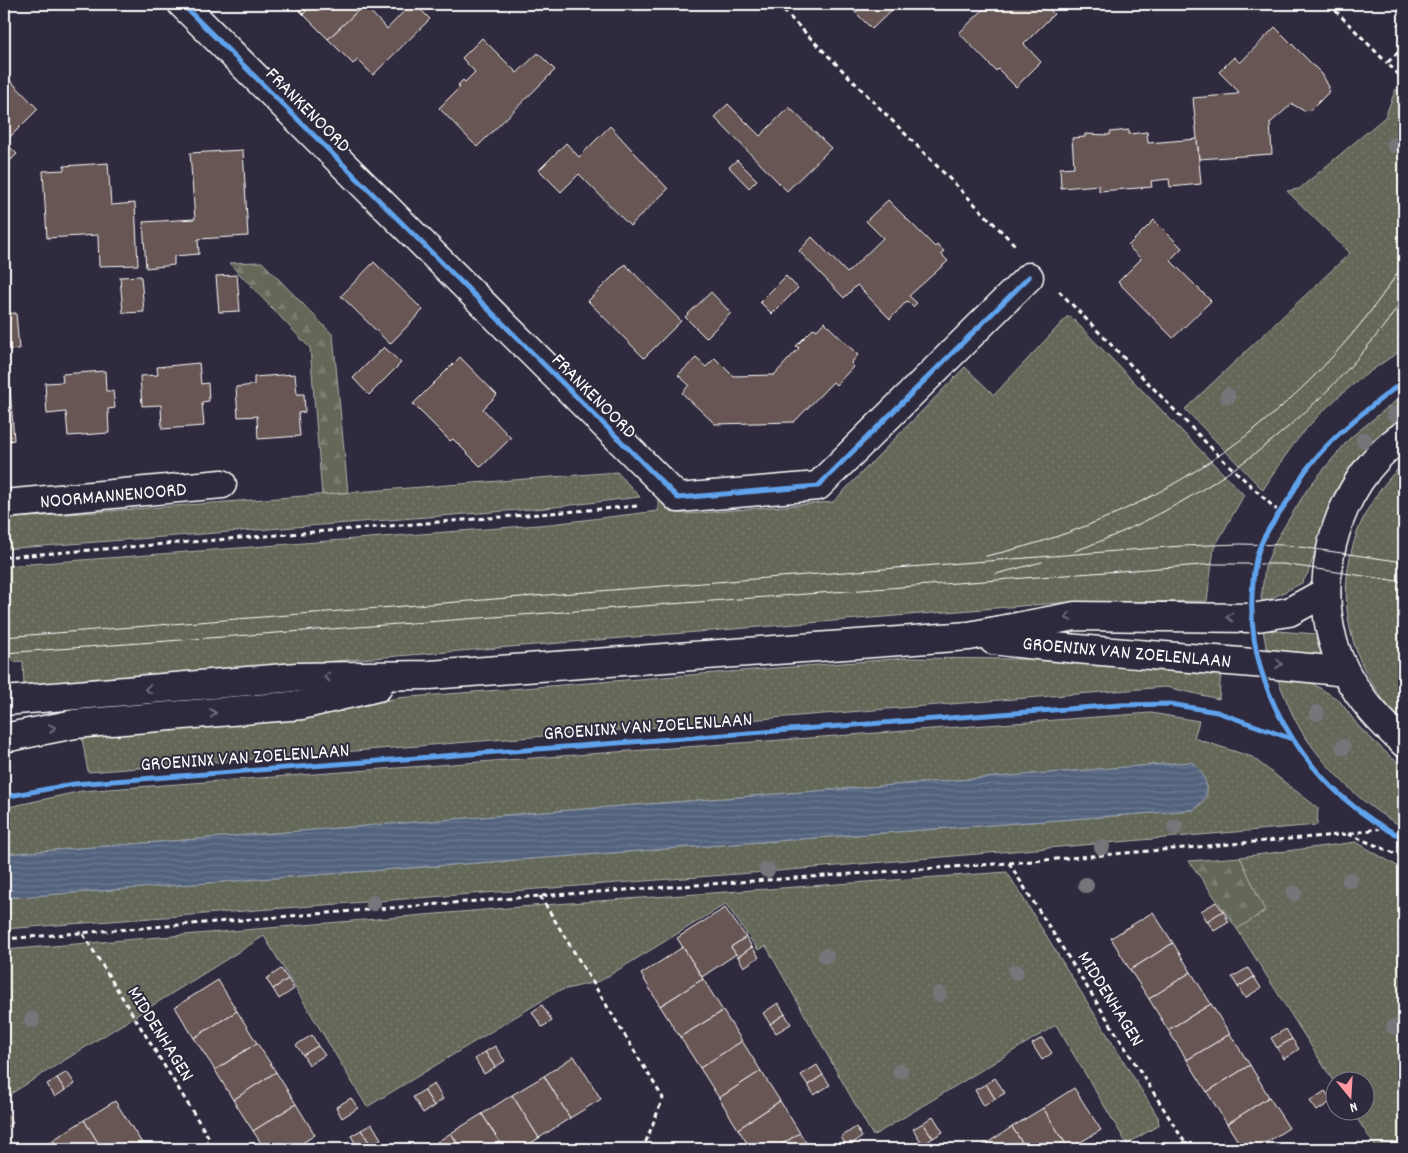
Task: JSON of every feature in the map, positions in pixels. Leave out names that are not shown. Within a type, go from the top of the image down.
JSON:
[{"type":"main road","name":"FRANKENOORD","points":[[182,4],[678,498],[818,486],[1029,277]]},
{"type":"main road","points":[[1404,434],[1365,472],[1343,509],[1330,550],[1326,592],[1331,633],[1345,672],[1374,715],[1404,743]]},
{"type":"main road","name":"NOORMANNENOORD","points":[[4,504],[222,484]]},
{"type":"main road","name":"GROENINX VAN ZOELENLAAN","points":[[4,700],[297,677],[429,675],[969,636],[1075,616],[1251,618],[1289,612],[1326,592]]},
{"type":"main road","name":"GROENINX VAN ZOELENLAAN","points":[[969,636],[1072,650],[1258,662],[1345,672]]},
{"type":"main road","name":"GROENINX VAN ZOELENLAAN","points":[[4,738],[75,724],[302,705],[429,675]]},
{"type":"path","points":[[1329,4],[1404,80]]},
{"type":"path","points":[[1387,63],[1404,46]]},
{"type":"path","points":[[4,557],[646,506],[662,484]]},
{"type":"path","points":[[1275,519],[1283,506]]},
{"type":"path","points":[[1377,823],[1390,831]]},
{"type":"path","points":[[4,939],[540,896],[1009,863],[1348,834],[1383,828]]},
{"type":"path","points":[[1348,834],[1404,857]]},
{"type":"path","points":[[540,896],[663,1098],[644,1149]]},
{"type":"green space","points":[[1396,89],[1404,98],[1404,349],[1373,369],[1315,419],[1287,453],[1263,490],[1185,409],[1350,253],[1287,191],[1299,189],[1385,117]]},
{"type":"green space","points":[[262,262],[333,335],[348,492],[322,495],[310,348],[229,263]]},
{"type":"green space","points":[[1069,315],[1244,495],[1214,548],[1207,601],[1058,603],[24,686],[23,661],[4,662],[4,566],[551,524],[658,511],[658,499],[670,512],[687,514],[833,502],[965,367],[994,395]]},
{"type":"green space","points":[[1404,394],[1404,420],[1388,432],[1339,492],[1308,573],[1302,583],[1264,602],[1261,599],[1265,567],[1276,540],[1308,488],[1350,438]]},
{"type":"green space","points":[[1404,463],[1404,722],[1379,693],[1361,662],[1350,628],[1346,593],[1350,558],[1361,524],[1379,492]]},
{"type":"green space","points":[[617,472],[640,497],[546,508],[4,549],[4,519]]},
{"type":"green space","points":[[1263,630],[1317,634],[1323,656],[1267,651]]},
{"type":"green space","points":[[906,658],[1122,660],[1221,669],[1219,699],[1166,687],[88,772],[81,733],[317,716],[397,698]]},
{"type":"green space","points":[[1276,676],[1310,682],[1339,700],[1359,727],[1392,758],[1404,766],[1404,827],[1390,820],[1363,801],[1326,764],[1297,724]]},
{"type":"green space","points":[[1151,713],[1199,721],[1194,738],[1252,757],[1318,808],[1317,825],[778,871],[4,929],[4,898],[1193,810],[1201,805],[1205,799],[1207,787],[1201,774],[1191,762],[4,854],[4,808],[82,791]]},
{"type":"green space","points":[[1356,842],[1404,870],[1404,1149],[1377,1149],[1358,1120],[1376,1120],[1376,1070],[1326,1070],[1237,929],[1264,911],[1240,857]]},
{"type":"green space","points":[[1240,857],[1265,911],[1237,929],[1189,861]]},
{"type":"green space","points":[[1007,872],[1158,1117],[1159,1125],[1127,1144],[1056,1025],[873,1136],[766,946],[758,950],[726,904],[600,981],[558,991],[367,1107],[264,936],[4,1098],[4,950],[556,904]]},
{"type":"water","points":[[1191,762],[1202,773],[1206,786],[1203,799],[1193,810],[4,898],[4,854]]},
{"type":"building","points":[[293,4],[314,4],[303,14]]},
{"type":"building","points":[[314,4],[364,5],[328,39],[303,14]]},
{"type":"building","points":[[411,4],[415,4],[430,19],[373,75],[358,60],[353,64],[328,39],[364,5],[387,29]]},
{"type":"building","points":[[847,4],[898,4],[872,29]]},
{"type":"building","points":[[989,4],[1044,4],[1054,14],[1024,44],[1041,62],[1016,87],[998,69],[996,71],[959,33]]},
{"type":"building","points":[[1275,27],[1322,74],[1329,87],[1328,93],[1311,110],[1304,111],[1292,104],[1270,123],[1272,154],[1199,159],[1193,98],[1237,94],[1239,92],[1219,72],[1234,57],[1240,63]]},
{"type":"building","points":[[482,38],[517,73],[538,53],[555,70],[477,147],[439,108],[460,87],[458,85],[463,80],[465,82],[475,72],[462,58]]},
{"type":"building","points":[[4,74],[38,109],[5,142],[17,154],[4,167]]},
{"type":"building","points":[[728,104],[760,136],[789,107],[831,148],[787,191],[714,117]]},
{"type":"building","points":[[610,126],[668,189],[630,226],[579,174],[561,192],[539,170],[566,143],[579,157]]},
{"type":"building","points":[[1129,130],[1129,134],[1147,132],[1148,143],[1197,139],[1201,184],[1170,187],[1169,179],[1151,181],[1152,187],[1099,191],[1099,185],[1061,188],[1060,168],[1074,167],[1072,138],[1085,137],[1085,134],[1110,135],[1110,132]]},
{"type":"building","points":[[243,150],[248,236],[198,239],[199,254],[174,256],[174,265],[146,268],[143,222],[195,219],[190,153]]},
{"type":"building","points":[[737,160],[757,180],[749,188],[729,167]]},
{"type":"building","points":[[108,163],[111,205],[135,203],[138,265],[99,266],[98,235],[47,238],[43,171],[64,170],[64,166]]},
{"type":"building","points":[[888,200],[935,247],[937,245],[944,251],[941,254],[948,261],[909,296],[917,303],[913,307],[907,301],[890,319],[857,285],[844,298],[799,251],[812,237],[847,273],[883,238],[866,221]]},
{"type":"building","points":[[1154,220],[1182,248],[1170,260],[1211,301],[1173,338],[1118,282],[1141,259],[1128,246]]},
{"type":"building","points":[[374,262],[423,310],[390,344],[341,296]]},
{"type":"building","points":[[625,264],[681,321],[644,358],[588,301]]},
{"type":"building","points":[[237,275],[240,311],[219,312],[216,276]]},
{"type":"building","points":[[141,276],[144,312],[123,313],[120,277]]},
{"type":"building","points":[[786,276],[798,288],[772,314],[760,302]]},
{"type":"building","points":[[711,292],[731,313],[706,338],[685,317]]},
{"type":"building","points":[[16,313],[19,349],[4,350],[4,314]]},
{"type":"building","points":[[824,322],[858,355],[851,363],[854,366],[836,385],[833,382],[794,422],[715,424],[682,393],[689,385],[678,375],[696,358],[706,367],[715,358],[733,376],[774,375],[799,348],[796,346],[814,328],[817,330]]},
{"type":"building","points":[[384,347],[401,363],[369,395],[353,378]]},
{"type":"building","points":[[460,357],[497,395],[483,409],[511,438],[481,467],[453,439],[450,441],[413,404]]},
{"type":"building","points":[[199,363],[201,384],[208,383],[209,401],[202,402],[204,426],[162,429],[161,405],[142,406],[140,376],[158,375],[157,367]]},
{"type":"building","points":[[105,371],[106,391],[113,391],[115,408],[108,409],[109,433],[68,436],[66,412],[47,414],[45,383],[63,382],[62,374]]},
{"type":"building","points":[[295,374],[297,394],[304,394],[305,412],[298,413],[300,436],[258,439],[257,416],[238,417],[236,387],[254,385],[254,377]]},
{"type":"building","points":[[4,375],[9,375],[14,440],[9,441],[4,446]]},
{"type":"building","points":[[1216,902],[1223,911],[1207,921],[1201,911]]},
{"type":"building","points":[[725,908],[746,937],[731,947],[736,954],[702,977],[677,938]]},
{"type":"building","points":[[1223,911],[1229,922],[1214,931],[1207,921]]},
{"type":"building","points":[[1153,912],[1173,943],[1130,970],[1111,938]]},
{"type":"building","points":[[746,937],[752,947],[738,957],[731,947]]},
{"type":"building","points":[[1173,943],[1191,972],[1149,999],[1130,970]]},
{"type":"building","points":[[683,947],[703,979],[660,1006],[641,974]]},
{"type":"building","points":[[752,947],[759,957],[744,967],[738,957]]},
{"type":"building","points":[[1248,968],[1254,977],[1238,987],[1232,977]]},
{"type":"building","points":[[281,969],[288,979],[273,989],[266,979]]},
{"type":"building","points":[[1191,972],[1211,1004],[1168,1030],[1149,999]]},
{"type":"building","points":[[1254,977],[1261,988],[1245,998],[1238,987]]},
{"type":"building","points":[[288,979],[294,989],[279,999],[273,989]]},
{"type":"building","points":[[703,979],[723,1011],[680,1037],[660,1006]]},
{"type":"building","points":[[218,980],[237,1011],[194,1038],[175,1007]]},
{"type":"building","points":[[778,1003],[785,1014],[770,1024],[763,1013]]},
{"type":"building","points":[[1211,1004],[1230,1034],[1187,1060],[1168,1030]]},
{"type":"building","points":[[542,1005],[552,1021],[542,1027],[532,1012]]},
{"type":"building","points":[[237,1011],[257,1043],[215,1070],[194,1038]]},
{"type":"building","points":[[723,1011],[742,1041],[700,1068],[680,1037]]},
{"type":"building","points":[[785,1014],[791,1024],[776,1033],[770,1024]]},
{"type":"building","points":[[1286,1029],[1292,1039],[1277,1048],[1271,1038]]},
{"type":"building","points":[[1230,1034],[1250,1065],[1207,1092],[1187,1060]]},
{"type":"building","points":[[312,1035],[318,1046],[303,1055],[296,1045]]},
{"type":"building","points":[[1042,1038],[1052,1053],[1042,1060],[1032,1044]]},
{"type":"building","points":[[1292,1039],[1299,1049],[1284,1059],[1277,1048]]},
{"type":"building","points":[[742,1041],[761,1071],[719,1098],[700,1068]]},
{"type":"building","points":[[257,1043],[276,1072],[233,1100],[215,1070]]},
{"type":"building","points":[[318,1046],[325,1055],[309,1065],[303,1055]]},
{"type":"building","points":[[495,1046],[505,1061],[495,1067],[485,1052]]},
{"type":"building","points":[[485,1052],[495,1067],[484,1074],[475,1059]]},
{"type":"building","points":[[574,1056],[601,1099],[570,1118],[544,1076]]},
{"type":"building","points":[[817,1065],[823,1075],[808,1085],[801,1075]]},
{"type":"building","points":[[1250,1065],[1269,1097],[1227,1124],[1207,1092]]},
{"type":"building","points":[[761,1071],[780,1101],[738,1129],[719,1098]]},
{"type":"building","points":[[67,1072],[75,1084],[65,1090],[57,1078]]},
{"type":"building","points":[[276,1072],[296,1104],[253,1131],[233,1100]]},
{"type":"building","points":[[823,1075],[830,1085],[814,1095],[808,1085]]},
{"type":"building","points":[[544,1076],[570,1118],[539,1138],[512,1095]]},
{"type":"building","points":[[57,1078],[65,1090],[55,1097],[47,1084]]},
{"type":"building","points":[[995,1078],[1005,1093],[995,1099],[986,1084]]},
{"type":"building","points":[[434,1084],[443,1099],[434,1106],[424,1090]]},
{"type":"building","points":[[986,1084],[995,1099],[984,1106],[975,1090]]},
{"type":"building","points":[[1074,1088],[1101,1130],[1069,1149],[1043,1108]]},
{"type":"building","points":[[424,1090],[434,1106],[423,1113],[413,1097]]},
{"type":"building","points":[[1325,1091],[1326,1092],[1326,1105],[1317,1111],[1310,1101]]},
{"type":"building","points":[[512,1095],[539,1138],[521,1149],[504,1149],[482,1114]]},
{"type":"building","points":[[1269,1097],[1289,1128],[1256,1149],[1243,1149],[1227,1124]]},
{"type":"building","points":[[351,1098],[358,1108],[342,1118],[336,1107]]},
{"type":"building","points":[[115,1101],[142,1143],[132,1149],[102,1149],[84,1120]]},
{"type":"building","points":[[780,1101],[800,1133],[774,1149],[751,1149],[738,1129]]},
{"type":"building","points":[[296,1104],[315,1135],[293,1149],[265,1149],[253,1131]]},
{"type":"building","points":[[1043,1108],[1069,1149],[1026,1149],[1012,1127]]},
{"type":"building","points":[[4,1111],[13,1123],[4,1129]]},
{"type":"building","points":[[482,1114],[504,1149],[461,1149],[451,1133]]},
{"type":"building","points":[[933,1116],[943,1132],[933,1138],[923,1123]]},
{"type":"building","points":[[84,1120],[102,1149],[59,1149],[53,1140]]},
{"type":"building","points":[[923,1123],[933,1138],[923,1145],[913,1129]]},
{"type":"building","points":[[372,1124],[381,1139],[371,1145],[361,1130]]},
{"type":"building","points":[[856,1127],[862,1137],[847,1147],[841,1137]]},
{"type":"building","points":[[1012,1127],[1026,1149],[983,1149],[981,1147]]},
{"type":"building","points":[[361,1130],[371,1145],[365,1149],[359,1149],[351,1136]]},
{"type":"building","points":[[451,1133],[461,1149],[426,1149]]},
{"type":"building","points":[[800,1133],[810,1149],[774,1149]]},
{"type":"building","points":[[53,1140],[59,1149],[39,1149]]},
{"type":"tram line","points":[[986,556],[1050,539],[1111,516],[1169,486],[1225,452],[1276,411],[1323,366],[1366,317],[1404,263]]},
{"type":"tram line","points":[[1075,551],[1124,531],[1172,507],[1217,480],[1260,450],[1300,417],[1338,380],[1404,298]]},
{"type":"tram line","points":[[4,637],[1181,546],[1286,545],[1404,562]]},
{"type":"tram line","points":[[996,574],[1042,562]]},
{"type":"tram line","points":[[4,653],[1215,564],[1283,564],[1404,582]]},
{"type":"cycle path","points":[[182,4],[678,498],[818,486],[1029,277]]},
{"type":"cycle path","points":[[1404,381],[1339,433],[1316,457],[1304,473],[1261,544],[1255,563],[1252,596],[1253,633],[1261,670],[1274,705],[1293,739],[1315,769],[1342,797],[1372,820],[1404,838]]},
{"type":"cycle path","points":[[4,797],[74,784],[1120,705],[1170,704],[1217,712],[1292,739]]}]
